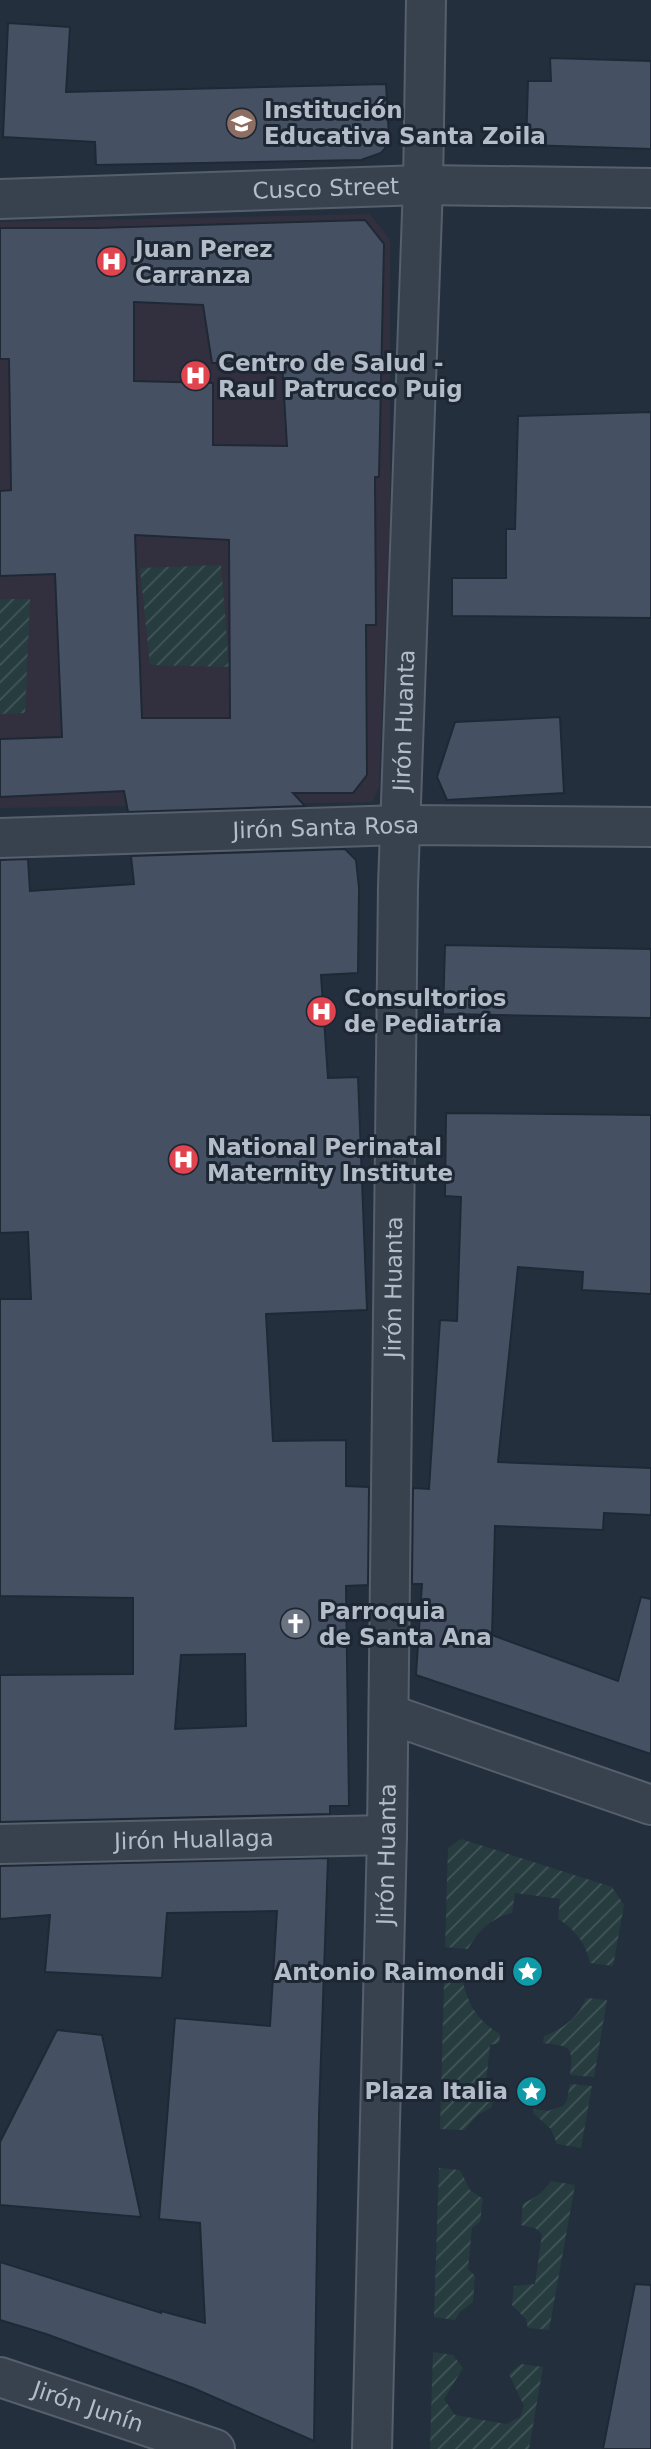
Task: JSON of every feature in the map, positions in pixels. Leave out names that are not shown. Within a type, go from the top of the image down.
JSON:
[{"type":"street","name":"Jirón Huanta","points":[[372,2449],[387,1835],[398,886],[423,185],[426,0]]},
{"type":"street","name":"Cusco Street","points":[[0,199],[423,185],[651,188]]},
{"type":"street","name":"Jirón Santa Rosa","points":[[0,838],[401,825],[651,827]]},
{"type":"street","points":[[389,1714],[651,1805]]},
{"type":"street","name":"Jirón Huallaga","points":[[0,1844],[387,1835]]},
{"type":"street","name":"Jirón Junín","points":[[0,2377],[215,2449]]},
{"type":"shaded area","name":"Centro de Salud - Raul Patrucco Puig","points":[[370,214],[390,240],[390,512],[379,787],[372,802],[0,808],[0,222]]},
{"type":"green space","points":[[221,565],[229,667],[150,665],[140,568]]},
{"type":"green space","points":[[0,599],[30,599],[25,713],[0,714]]},
{"type":"green space","points":[[461,1839],[612,1887],[624,1905],[613,1966],[590,1963],[579,1938],[558,1919],[560,1899],[515,1893],[512,1913],[486,1926],[468,1949],[445,1947],[448,1848]]},
{"type":"green space","points":[[444,1983],[463,1983],[476,2013],[500,2034],[499,2043],[490,2045],[485,2091],[493,2097],[492,2107],[478,2115],[464,2130],[440,2129]]},
{"type":"green space","points":[[586,1998],[607,2000],[594,2077],[570,2075],[571,2058],[568,2049],[543,2043],[544,2036],[558,2030],[575,2017]]},
{"type":"green space","points":[[570,2084],[592,2086],[581,2148],[557,2144],[551,2129],[533,2113],[534,2109],[548,2111],[563,2106]]},
{"type":"green space","points":[[439,2168],[460,2170],[470,2190],[483,2199],[480,2222],[472,2228],[468,2269],[475,2276],[473,2302],[460,2312],[455,2320],[434,2317]]},
{"type":"green space","points":[[551,2181],[575,2185],[549,2330],[528,2328],[526,2319],[512,2305],[514,2286],[535,2284],[542,2234],[535,2228],[521,2225],[523,2203],[539,2194]]},
{"type":"green space","points":[[433,2352],[453,2355],[463,2368],[444,2399],[455,2415],[506,2424],[520,2417],[524,2406],[509,2374],[521,2364],[543,2367],[529,2449],[430,2449]]},
{"type":"building","name":"Institución Educativa Santa Zoila","points":[[8,23],[70,27],[66,92],[386,84],[389,137],[387,146],[381,153],[361,160],[96,165],[95,142],[3,137]]},
{"type":"building","points":[[550,58],[651,61],[651,149],[526,145],[528,81],[551,81]]},
{"type":"building","name":"Centro de Salud - Raul Patrucco Puig","points":[[365,220],[384,244],[379,477],[375,477],[376,625],[366,625],[367,775],[353,793],[293,793],[305,806],[128,812],[124,791],[0,797],[0,739],[62,737],[55,574],[0,576],[0,491],[11,490],[9,359],[0,359],[0,228],[96,228]],"holes":[[[134,302],[203,305],[212,363],[282,362],[287,446],[213,445],[213,383],[134,381]],[[135,535],[229,540],[230,718],[142,718]]]},
{"type":"building","points":[[651,412],[651,618],[452,616],[452,578],[506,578],[506,529],[515,529],[518,416]]},
{"type":"building","points":[[560,717],[564,793],[447,800],[437,777],[455,722]]},
{"type":"building","name":"National Perinatal Maternity Institute","points":[[345,849],[356,860],[359,888],[358,973],[321,975],[328,1078],[358,1077],[367,1310],[266,1314],[273,1441],[346,1440],[346,1486],[369,1487],[368,1585],[346,1586],[349,1806],[330,1806],[330,1814],[0,1822],[0,1675],[133,1674],[133,1598],[0,1596],[0,1299],[31,1299],[28,1232],[0,1233],[0,860],[28,859],[30,891],[134,884],[131,856]],"holes":[[[245,1654],[246,1726],[175,1729],[181,1655]]]},
{"type":"building","points":[[445,945],[651,949],[651,1018],[443,1014]]},
{"type":"building","points":[[446,1113],[651,1115],[651,1294],[582,1290],[583,1272],[518,1267],[498,1462],[651,1468],[651,1515],[604,1513],[603,1530],[495,1526],[492,1635],[618,1681],[641,1597],[651,1599],[651,1754],[416,1675],[422,1584],[412,1584],[413,1488],[429,1489],[440,1320],[457,1321],[461,1197],[445,1196]]},
{"type":"building","points":[[328,1858],[319,2114],[314,2441],[193,2388],[0,2320],[0,2262],[161,2313],[205,2323],[200,2223],[159,2219],[175,2018],[270,2026],[277,1911],[167,1913],[162,1978],[45,1972],[50,1915],[0,1919],[0,1866]]},
{"type":"building","points":[[57,2030],[102,2035],[141,2217],[0,2205],[0,2142]]},
{"type":"building","points":[[635,2284],[651,2285],[651,2449],[603,2449]]},
{"type":"place","name":"Institución Educativa Santa Zoila","points":[[241,123]]},
{"type":"place","name":"Juan Perez Carranza","points":[[112,262]]},
{"type":"place","name":"Centro de Salud - Raul Patrucco Puig","points":[[195,376]]},
{"type":"place","name":"Consultorios de Pediatría","points":[[321,1011]]},
{"type":"place","name":"National Perinatal Maternity Institute","points":[[184,1160]]},
{"type":"place","name":"Parroquia de Santa Ana","points":[[296,1624]]},
{"type":"place","name":"Antonio Raimondi","points":[[528,1972]]},
{"type":"place","name":"Plaza Italia","points":[[531,2091]]}]
